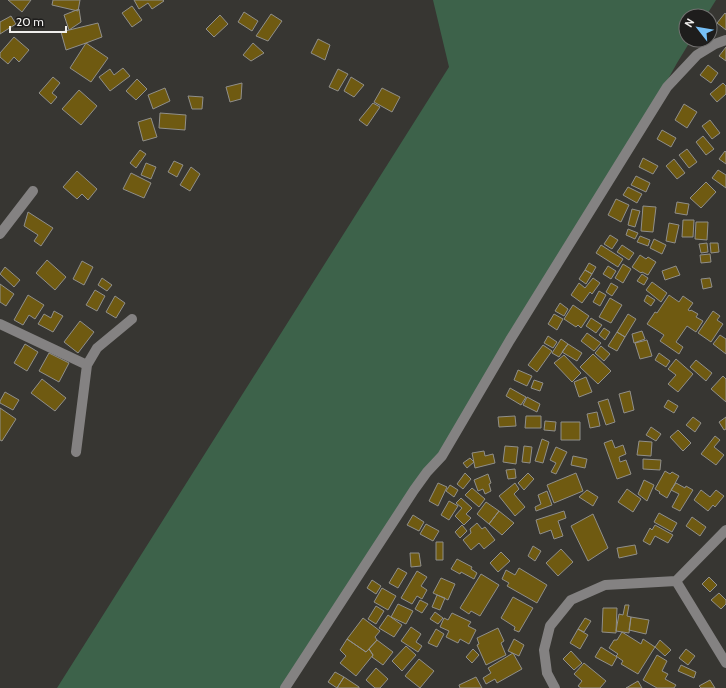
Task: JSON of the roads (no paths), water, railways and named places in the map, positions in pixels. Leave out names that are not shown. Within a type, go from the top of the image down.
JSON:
[{"type":"street","points":[[285,688],[414,490],[427,472],[442,456],[510,340],[667,87],[697,55],[715,44],[726,40]]},
{"type":"street","points":[[0,234],[33,190]]},
{"type":"street","points":[[76,452],[87,365],[97,348],[132,319]]},
{"type":"street","points":[[0,324],[87,365]]},
{"type":"street","points":[[555,688],[547,673],[544,650],[550,626],[571,600],[605,585],[676,582],[726,530]]},
{"type":"street","points":[[676,582],[726,663]]}]
